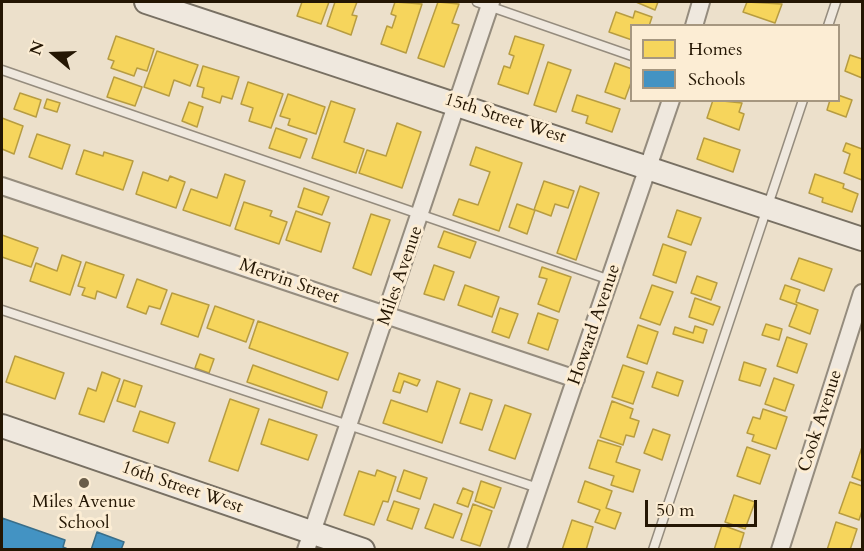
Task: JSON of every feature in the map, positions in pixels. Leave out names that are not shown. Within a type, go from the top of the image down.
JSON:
[{"type":"street","name":"15th Street West","points":[[146,2],[862,240]]},
{"type":"street","points":[[695,24],[701,2]]},
{"type":"street","name":"Miles Avenue","points":[[309,541],[422,214],[458,104],[486,3]]},
{"type":"street","name":"Howard Avenue","points":[[517,549],[650,168],[669,102]]},
{"type":"street","name":"Mervin Street","points":[[2,186],[576,379]]},
{"type":"street","name":"Cook Avenue","points":[[780,549],[862,293]]},
{"type":"street","name":"16th Street West","points":[[2,426],[309,541],[363,549]]},
{"type":"lane","points":[[829,24],[836,2]]},
{"type":"lane","points":[[486,3],[630,55]]},
{"type":"lane","points":[[2,70],[610,280]]},
{"type":"lane","points":[[653,549],[802,102]]},
{"type":"lane","points":[[2,310],[538,488]]},
{"type":"building: Homes","points":[[302,2],[329,2],[321,24],[297,16]]},
{"type":"building: Homes","points":[[335,2],[357,2],[352,15],[357,16],[351,35],[327,26]]},
{"type":"building: Homes","points":[[395,2],[422,4],[406,53],[381,44],[387,26],[392,28],[396,16],[391,14]]},
{"type":"building: Homes","points":[[438,2],[459,4],[452,23],[459,25],[444,67],[418,58]]},
{"type":"building: Homes","points":[[636,2],[658,2],[655,10]]},
{"type":"building: Homes","points":[[747,2],[782,4],[775,23],[743,12]]},
{"type":"building: Homes","points":[[635,11],[652,17],[650,24],[630,24],[630,39],[609,32],[616,12],[633,18]]},
{"type":"building: Homes","points":[[116,36],[154,49],[147,71],[137,68],[134,76],[111,68],[114,61],[108,59]]},
{"type":"building: Homes","points":[[515,36],[544,45],[528,94],[498,84],[504,66],[510,68],[514,56],[509,54]]},
{"type":"building: Homes","points":[[157,51],[198,65],[190,86],[174,80],[169,96],[144,87]]},
{"type":"building: Homes","points":[[850,55],[862,59],[862,78],[845,71]]},
{"type":"building: Homes","points":[[548,62],[571,70],[556,112],[534,105]]},
{"type":"building: Homes","points":[[615,63],[630,68],[630,85],[625,99],[605,92]]},
{"type":"building: Homes","points":[[203,66],[239,77],[232,99],[222,96],[220,103],[202,97],[204,88],[197,86]]},
{"type":"building: Homes","points":[[114,77],[142,87],[135,106],[107,97]]},
{"type":"building: Homes","points":[[248,82],[283,94],[271,128],[249,121],[253,108],[241,104]]},
{"type":"building: Homes","points":[[20,93],[41,100],[36,117],[14,109]]},
{"type":"building: Homes","points":[[288,94],[325,107],[316,134],[288,125],[290,119],[280,116]]},
{"type":"building: Homes","points":[[577,95],[620,109],[612,132],[586,123],[588,116],[572,111]]},
{"type":"building: Homes","points":[[840,96],[852,100],[846,117],[827,110],[829,102],[840,102]]},
{"type":"building: Homes","points":[[47,99],[60,103],[57,112],[44,108]]},
{"type":"building: Homes","points":[[331,101],[355,109],[344,142],[364,149],[356,173],[312,158]]},
{"type":"building: Homes","points":[[189,102],[203,107],[197,127],[182,121]]},
{"type":"building: Homes","points":[[712,102],[742,103],[739,112],[744,114],[739,130],[707,118]]},
{"type":"building: Homes","points":[[2,118],[23,126],[14,154],[2,149]]},
{"type":"building: Homes","points":[[397,123],[421,132],[402,188],[359,173],[367,150],[386,156]]},
{"type":"building: Homes","points":[[276,128],[307,139],[300,158],[269,148]]},
{"type":"building: Homes","points":[[37,134],[70,145],[62,169],[29,157]]},
{"type":"building: Homes","points":[[704,138],[740,150],[733,172],[697,159]]},
{"type":"building: Homes","points":[[846,143],[862,149],[862,180],[844,173],[850,154],[843,151]]},
{"type":"building: Homes","points":[[476,147],[522,163],[499,231],[453,215],[459,199],[478,205],[490,172],[470,165]]},
{"type":"building: Homes","points":[[84,150],[103,156],[104,152],[133,161],[123,190],[76,174]]},
{"type":"building: Homes","points":[[143,172],[168,181],[170,176],[185,182],[176,208],[136,194]]},
{"type":"building: Homes","points":[[225,174],[245,181],[230,226],[183,210],[191,189],[217,198]]},
{"type":"building: Homes","points":[[815,174],[844,184],[843,188],[858,194],[852,212],[822,202],[823,198],[809,193]]},
{"type":"building: Homes","points":[[544,181],[574,191],[568,208],[555,204],[551,216],[535,210],[527,234],[509,227],[517,204],[534,210]]},
{"type":"building: Homes","points":[[580,186],[599,193],[576,260],[557,253]]},
{"type":"building: Homes","points":[[304,188],[329,197],[322,215],[298,207]]},
{"type":"building: Homes","points":[[244,202],[272,211],[270,216],[287,222],[279,244],[235,229]]},
{"type":"building: Homes","points":[[677,210],[701,218],[691,245],[668,237]]},
{"type":"building: Homes","points":[[296,211],[330,223],[321,252],[286,240]]},
{"type":"building: Homes","points":[[371,214],[390,220],[371,275],[353,268]]},
{"type":"building: Homes","points":[[444,231],[476,242],[470,258],[438,247]]},
{"type":"building: Homes","points":[[2,235],[38,248],[31,267],[2,257]]},
{"type":"building: Homes","points":[[663,244],[686,252],[676,283],[653,275]]},
{"type":"building: Homes","points":[[62,255],[81,262],[70,295],[30,281],[36,263],[57,271]]},
{"type":"building: Homes","points":[[799,258],[832,269],[824,291],[791,279]]},
{"type":"building: Homes","points":[[86,262],[124,275],[116,298],[97,291],[95,299],[82,295],[85,288],[78,286]]},
{"type":"building: Homes","points":[[434,265],[454,272],[444,300],[424,294]]},
{"type":"building: Homes","points":[[542,267],[571,277],[559,312],[538,304],[547,279],[539,277]]},
{"type":"building: Homes","points":[[697,276],[717,283],[711,300],[691,293]]},
{"type":"building: Homes","points":[[137,279],[167,290],[160,309],[149,306],[146,314],[127,307]]},
{"type":"building: Homes","points":[[465,285],[499,297],[492,317],[458,305]]},
{"type":"building: Homes","points":[[652,285],[673,292],[660,325],[640,318]]},
{"type":"building: Homes","points":[[785,285],[800,290],[796,302],[818,310],[810,334],[789,326],[797,305],[780,299]]},
{"type":"building: Homes","points":[[172,293],[209,305],[198,337],[161,324]]},
{"type":"building: Homes","points":[[695,298],[720,307],[713,325],[689,317]]},
{"type":"building: Homes","points":[[215,306],[254,320],[246,342],[207,328]]},
{"type":"building: Homes","points":[[500,308],[518,314],[509,338],[492,332]]},
{"type":"building: Homes","points":[[538,313],[558,320],[548,350],[528,343]]},
{"type":"building: Homes","points":[[258,321],[348,353],[338,380],[249,348]]},
{"type":"building: Homes","points":[[766,324],[782,329],[779,340],[762,335]]},
{"type":"building: Homes","points":[[638,325],[658,332],[647,364],[627,357]]},
{"type":"building: Homes","points":[[695,326],[707,330],[703,343],[673,334],[675,327],[693,333]]},
{"type":"building: Homes","points":[[787,337],[807,344],[797,373],[777,366]]},
{"type":"building: Homes","points":[[200,354],[214,359],[209,373],[195,368]]},
{"type":"building: Homes","points":[[15,356],[64,373],[55,399],[6,382]]},
{"type":"building: Homes","points":[[744,362],[766,369],[760,386],[739,380]]},
{"type":"building: Homes","points":[[253,365],[327,392],[322,408],[247,382]]},
{"type":"building: Homes","points":[[623,365],[644,372],[633,404],[612,397]]},
{"type":"building: Homes","points":[[102,372],[120,379],[104,422],[79,414],[88,388],[96,391]]},
{"type":"building: Homes","points":[[657,372],[683,381],[678,396],[652,387]]},
{"type":"building: Homes","points":[[399,373],[420,380],[417,386],[404,381],[400,393],[393,391]]},
{"type":"building: Homes","points":[[774,378],[794,385],[785,411],[765,404]]},
{"type":"building: Homes","points":[[124,380],[142,386],[135,407],[117,401]]},
{"type":"building: Homes","points":[[437,381],[460,389],[442,443],[383,423],[391,400],[427,412]]},
{"type":"building: Homes","points":[[470,393],[492,400],[482,430],[460,423]]},
{"type":"building: Homes","points":[[230,399],[259,409],[238,471],[209,461]]},
{"type":"building: Homes","points":[[612,401],[633,409],[630,418],[639,421],[634,437],[626,435],[623,445],[600,437]]},
{"type":"building: Homes","points":[[505,405],[531,414],[515,459],[489,450]]},
{"type":"building: Homes","points":[[763,409],[787,417],[776,449],[752,441],[754,435],[747,433],[753,417],[760,419]]},
{"type":"building: Homes","points":[[140,411],[175,423],[168,443],[133,431]]},
{"type":"building: Homes","points":[[269,419],[317,435],[308,460],[261,444]]},
{"type":"building: Homes","points":[[653,429],[670,435],[662,460],[644,453]]},
{"type":"building: Homes","points":[[598,440],[621,447],[616,462],[640,470],[633,492],[611,485],[614,476],[589,468]]},
{"type":"building: Homes","points":[[747,447],[770,455],[760,484],[737,476]]},
{"type":"building: Homes","points":[[862,447],[862,481],[852,477]]},
{"type":"building: Homes","points":[[377,470],[396,477],[388,502],[383,501],[374,525],[344,515],[359,471],[375,476]]},
{"type":"building: Homes","points":[[404,470],[427,478],[420,499],[397,491]]},
{"type":"building: Homes","points":[[481,481],[501,488],[494,508],[475,501]]},
{"type":"building: Homes","points":[[585,481],[612,491],[606,508],[621,513],[615,529],[595,522],[600,510],[578,502]]},
{"type":"building: Homes","points":[[850,482],[862,486],[862,511],[859,520],[839,513]]},
{"type":"building: Homes","points":[[463,488],[473,492],[468,507],[457,503]]},
{"type":"building: Homes","points":[[734,495],[755,502],[745,529],[725,522]]},
{"type":"building: Homes","points":[[394,501],[419,509],[412,529],[387,520]]},
{"type":"building: Homes","points":[[434,504],[462,514],[453,538],[425,528]]},
{"type":"building: Homes","points":[[473,504],[492,511],[480,546],[461,540]]},
{"type":"building: Homes","points":[[572,520],[593,527],[586,550],[562,550]]},
{"type":"building: Homes","points":[[836,522],[857,529],[850,550],[827,550]]},
{"type":"building: Homes","points":[[722,525],[744,533],[739,550],[714,550]]},
{"type":"building: Schools","points":[[2,518],[65,540],[63,547],[70,550],[2,550]]},
{"type":"building: Schools","points":[[97,532],[124,542],[121,550],[91,550]]},
{"type":"place","name":"Miles Avenue School","points":[[84,483]]}]
